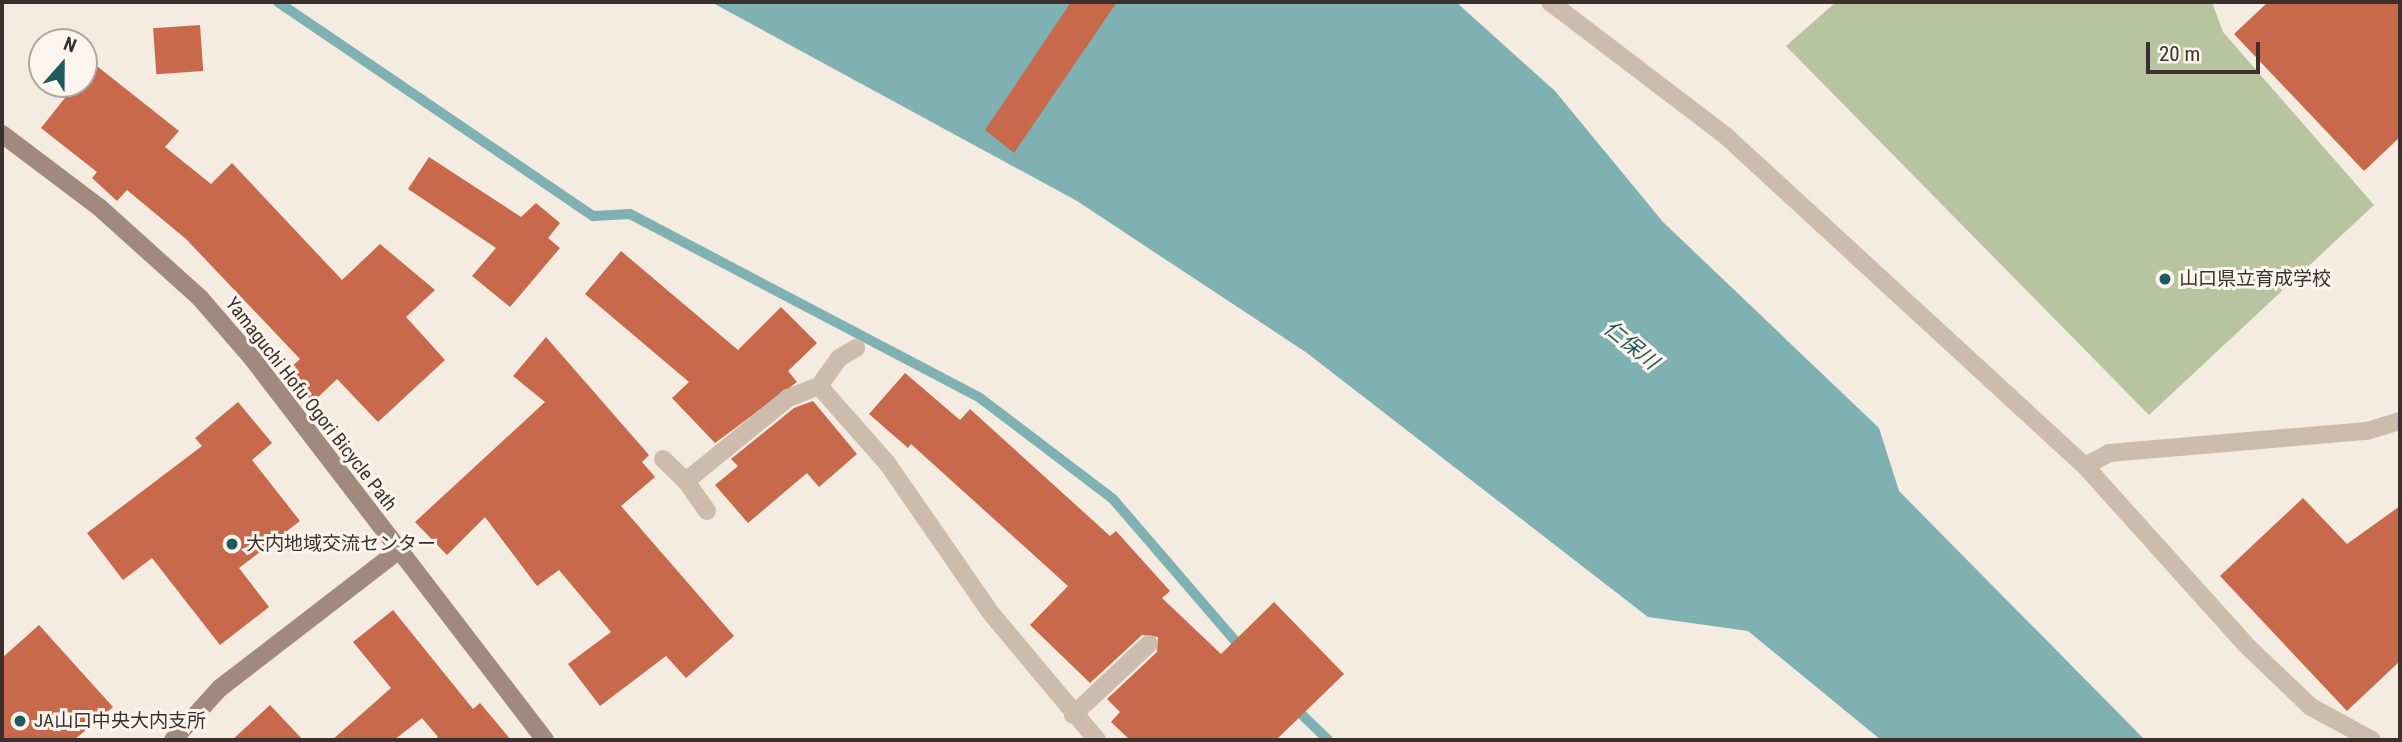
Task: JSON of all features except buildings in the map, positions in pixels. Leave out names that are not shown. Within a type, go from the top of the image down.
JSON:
[{"type":"main road","name":"Yamaguchi Hofu Ogori Bicycle Path","points":[[2,134],[99,206],[200,298],[545,740]]},
{"type":"main road","points":[[173,740],[220,688],[399,550]]},
{"type":"street","points":[[1550,2],[1727,136],[2085,466],[2255,653],[2311,707],[2372,740]]},
{"type":"street","points":[[686,481],[788,398],[819,386],[839,358],[856,348]]},
{"type":"street","points":[[819,386],[887,463],[990,612],[1073,715],[1097,740]]},
{"type":"street","points":[[2085,466],[2109,453],[2367,431],[2400,421]]},
{"type":"street","points":[[663,459],[686,481],[708,511]]},
{"type":"street","points":[[1073,715],[1149,644]]},
{"type":"green space","points":[[1836,2],[2212,2],[2223,32],[2374,205],[2149,415],[1786,46]]},
{"type":"water","name":"仁保川","points":[[711,2],[1456,2],[1555,91],[1663,222],[1879,428],[1899,491],[2145,740],[1881,740],[1748,631],[1648,617],[1307,353],[1077,201]]},
{"type":"waterway","points":[[278,2],[593,216],[630,214],[980,398],[1113,499],[1242,649]]},
{"type":"waterway","points":[[1292,705],[1328,740]]},
{"type":"place","name":"山口県立育成学校","points":[[2165,279]]},
{"type":"place","name":"大内地域交流センター","points":[[232,544]]},
{"type":"place","name":"JA山口中央大内支所","points":[[20,721]]}]
